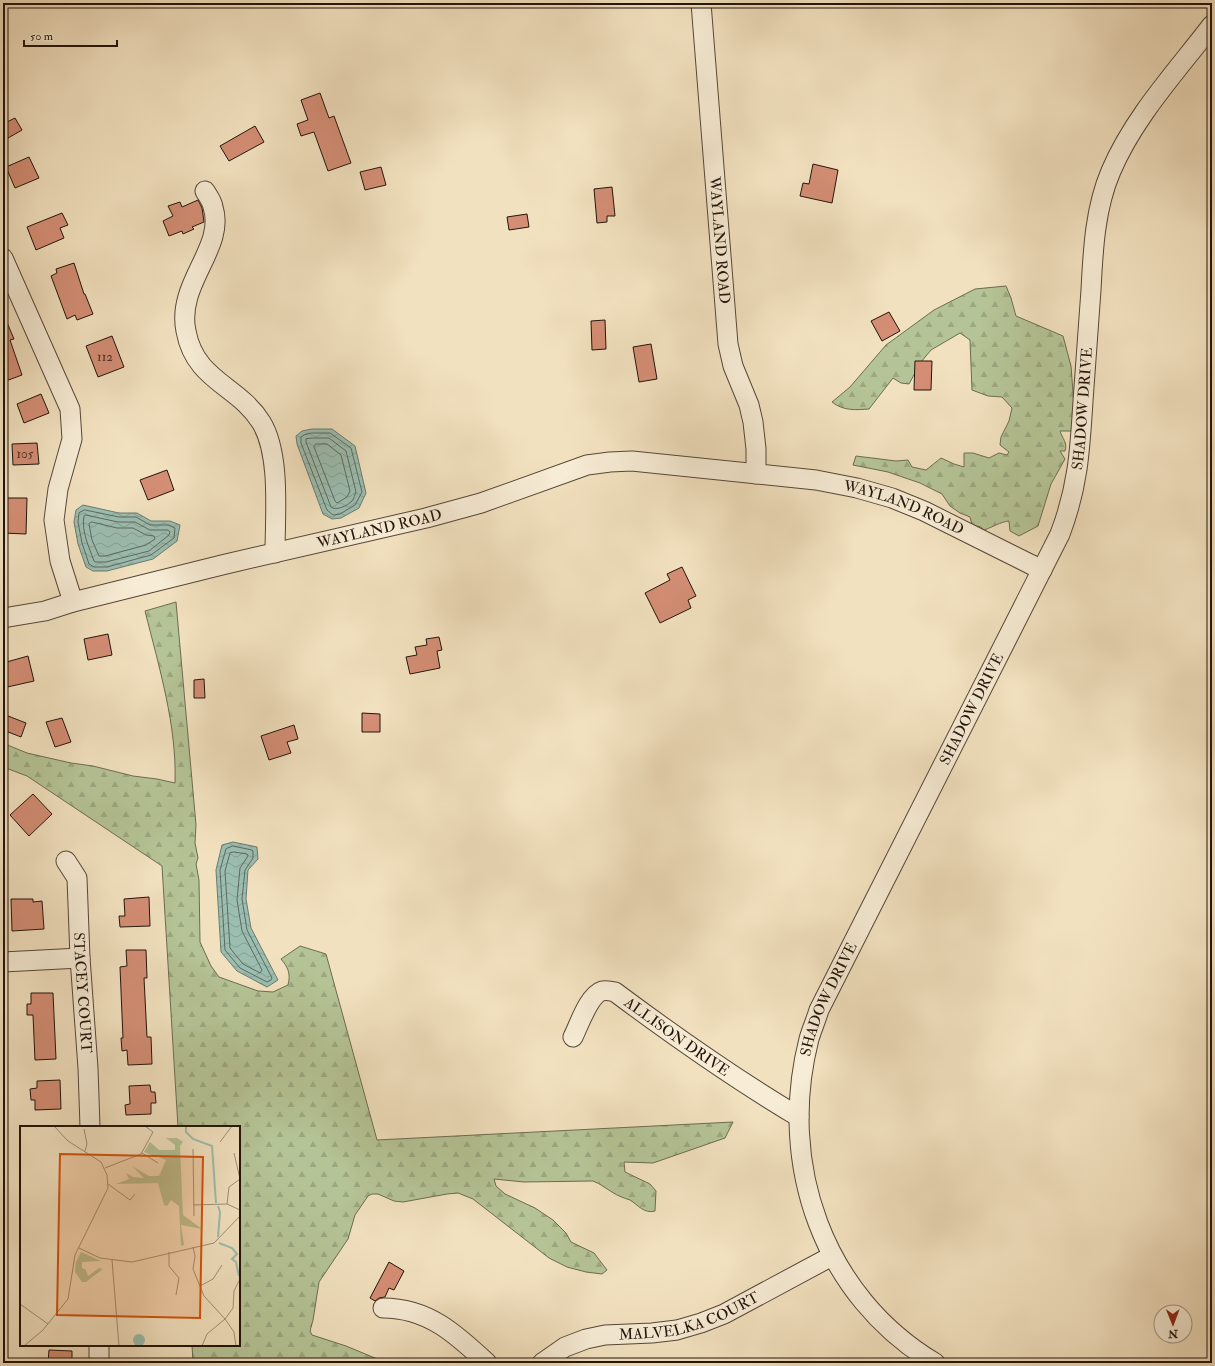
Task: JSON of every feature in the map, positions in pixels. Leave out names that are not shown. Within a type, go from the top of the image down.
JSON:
[{"type":"street","name":"WAYLAND ROAD","points":[[701,3],[728,344],[733,366],[749,405],[753,422],[756,449],[756,474]]},
{"type":"street","name":"SHADOW DRIVE","points":[[936,1363],[903,1340],[884,1324],[864,1303],[847,1281],[832,1256],[819,1228],[810,1201],[803,1172],[799,1143],[800,1090],[804,1061],[809,1038],[819,1010],[1042,570],[1068,514],[1076,478],[1082,426],[1093,253],[1101,203],[1109,178],[1127,139],[1147,109],[1212,26]]},
{"type":"street","points":[[205,191],[213,206],[215,220],[214,234],[190,288],[184,316],[186,331],[191,349],[207,373],[254,412],[262,423],[269,438],[272,447],[275,473],[275,553]]},
{"type":"street","points":[[5,267],[70,409],[72,439],[58,489],[54,520],[60,561],[73,602]]},
{"type":"street","name":"WAYLAND ROAD","points":[[3,618],[45,611],[73,602],[235,562],[426,518],[481,503],[570,470],[587,465],[610,462],[632,461],[816,480],[858,488],[892,498],[924,511],[1042,570]]},
{"type":"street","name":"STACEY COURT","points":[[66,861],[77,878],[90,1126]]},
{"type":"street","points":[[3,962],[80,958]]},
{"type":"street","name":"ALLISON DRIVE","points":[[573,1037],[592,998],[601,991],[607,990],[615,992],[763,1096],[799,1117]]},
{"type":"street","name":"MALVELKA COURT","points":[[542,1363],[565,1348],[586,1339],[605,1335],[664,1332],[701,1323],[724,1314],[832,1256]]},
{"type":"street","points":[[383,1308],[394,1308],[427,1316],[442,1324],[487,1363]]},
{"type":"street","points":[[99,1346],[99,1363]]},
{"type":"green space","points":[[1006,286],[1016,316],[1063,336],[1071,366],[1075,419],[1071,431],[1060,431],[1066,448],[1065,451],[1060,451],[1065,459],[1051,484],[1038,526],[1019,536],[1010,531],[1009,521],[984,530],[981,527],[972,525],[970,517],[960,513],[950,506],[942,494],[920,483],[888,472],[853,465],[856,456],[896,461],[908,460],[912,467],[926,470],[941,458],[964,467],[964,453],[973,453],[989,458],[999,453],[1007,455],[1009,452],[1000,445],[1001,437],[1009,421],[1012,408],[1002,397],[988,396],[972,390],[970,340],[960,333],[931,350],[921,362],[909,384],[901,383],[893,378],[869,409],[854,410],[841,407],[832,402],[850,387],[886,345],[934,310],[975,289]]},
{"type":"green space","points":[[176,602],[196,825],[195,843],[198,858],[196,864],[199,880],[200,942],[211,966],[219,977],[258,991],[273,992],[288,985],[288,971],[281,959],[300,946],[326,954],[377,1140],[733,1122],[725,1138],[653,1163],[624,1162],[625,1172],[650,1184],[656,1191],[655,1211],[651,1212],[644,1210],[630,1200],[616,1195],[593,1181],[524,1182],[494,1179],[496,1186],[505,1194],[535,1208],[553,1220],[566,1233],[571,1242],[594,1253],[607,1270],[602,1274],[567,1267],[549,1258],[473,1199],[458,1193],[403,1202],[394,1201],[378,1194],[372,1194],[368,1196],[355,1215],[348,1239],[319,1282],[310,1331],[312,1335],[346,1346],[387,1363],[193,1363],[192,1346],[240,1346],[240,1126],[178,1126],[162,866],[27,776],[3,767],[3,745],[5,744],[27,753],[71,763],[93,766],[133,776],[175,783],[175,762],[170,718],[145,611]]},
{"type":"water","points":[[312,429],[332,429],[355,446],[366,493],[359,508],[341,518],[332,519],[323,514],[297,444],[296,436],[302,431]]},
{"type":"water","points":[[83,505],[119,513],[137,513],[151,521],[170,521],[180,525],[177,541],[153,559],[107,571],[93,571],[86,567],[78,544],[74,522],[76,510]]},
{"type":"water","points":[[233,842],[257,847],[258,859],[248,870],[246,899],[251,928],[278,980],[267,987],[237,971],[221,952],[216,870],[222,845]]},
{"type":"building","points":[[320,93],[329,118],[334,116],[351,163],[328,171],[314,132],[301,136],[297,124],[308,120],[301,100]]},
{"type":"building","points":[[15,118],[22,130],[3,141],[3,124]]},
{"type":"building","points":[[255,126],[264,142],[229,161],[220,146]]},
{"type":"building","points":[[29,157],[39,178],[15,188],[6,167]]},
{"type":"building","points":[[813,164],[838,170],[832,203],[800,196],[803,183],[809,184]]},
{"type":"building","points":[[381,167],[386,185],[365,190],[360,172]]},
{"type":"building","points":[[612,187],[615,216],[607,216],[607,222],[597,223],[594,189]]},
{"type":"building","points":[[198,200],[202,208],[204,222],[192,227],[194,229],[183,234],[182,231],[169,236],[163,221],[173,216],[168,206],[180,202],[182,207]]},
{"type":"building","points":[[62,213],[68,225],[60,228],[64,238],[36,250],[27,227]]},
{"type":"building","points":[[527,214],[529,227],[509,230],[507,217]]},
{"type":"building","points":[[74,263],[84,294],[93,314],[77,320],[75,315],[67,319],[51,276],[57,273],[56,269]]},
{"type":"building","points":[[889,312],[900,331],[882,341],[871,321]]},
{"type":"building","points":[[3,313],[14,339],[10,340],[22,375],[3,382]]},
{"type":"building","points":[[605,320],[606,349],[592,350],[591,321]]},
{"type":"building","points":[[112,336],[124,367],[98,377],[86,346]]},
{"type":"building","points":[[651,344],[657,379],[639,382],[633,347]]},
{"type":"building","points":[[915,361],[932,361],[931,390],[914,390]]},
{"type":"building","points":[[41,394],[49,413],[24,423],[17,404]]},
{"type":"building","points":[[37,443],[39,464],[13,465],[12,444]]},
{"type":"building","points":[[167,470],[174,490],[148,500],[140,480]]},
{"type":"building","points":[[3,498],[27,498],[26,534],[3,533]]},
{"type":"building","points":[[682,567],[696,596],[688,600],[691,608],[660,623],[645,593],[670,580],[667,574]]},
{"type":"building","points":[[108,634],[112,655],[88,660],[84,639]]},
{"type":"building","points":[[439,637],[442,650],[437,651],[440,668],[410,674],[406,657],[417,655],[415,647],[427,645],[426,639]]},
{"type":"building","points":[[28,656],[34,681],[3,688],[3,663]]},
{"type":"building","points":[[204,679],[205,698],[194,698],[194,680]]},
{"type":"building","points":[[362,713],[380,714],[380,732],[362,732]]},
{"type":"building","points":[[3,714],[26,723],[21,737],[3,730]]},
{"type":"building","points":[[62,718],[71,742],[55,747],[46,722]]},
{"type":"building","points":[[294,725],[298,739],[287,742],[291,753],[269,760],[261,736]]},
{"type":"building","points":[[33,794],[52,814],[29,836],[10,815]]},
{"type":"building","points":[[149,897],[150,926],[120,927],[119,916],[125,916],[124,899]]},
{"type":"building","points":[[11,899],[33,899],[33,902],[42,901],[44,929],[12,931]]},
{"type":"building","points":[[126,950],[146,950],[147,978],[144,978],[147,1037],[151,1037],[152,1064],[128,1065],[127,1050],[122,1051],[121,1038],[123,1038],[120,967],[127,966]]},
{"type":"building","points":[[31,993],[53,993],[56,1059],[35,1060],[33,1015],[27,1015],[27,1004],[31,1004]]},
{"type":"building","points":[[60,1080],[61,1109],[35,1110],[35,1100],[31,1100],[30,1089],[37,1088],[37,1081]]},
{"type":"building","points":[[150,1085],[151,1092],[155,1092],[156,1103],[151,1103],[151,1114],[126,1115],[125,1105],[130,1104],[129,1086]]},
{"type":"building","points":[[389,1262],[404,1271],[394,1290],[389,1288],[385,1297],[379,1298],[375,1301],[370,1298]]},
{"type":"building","points":[[49,1350],[72,1351],[72,1363],[48,1363]]}]
